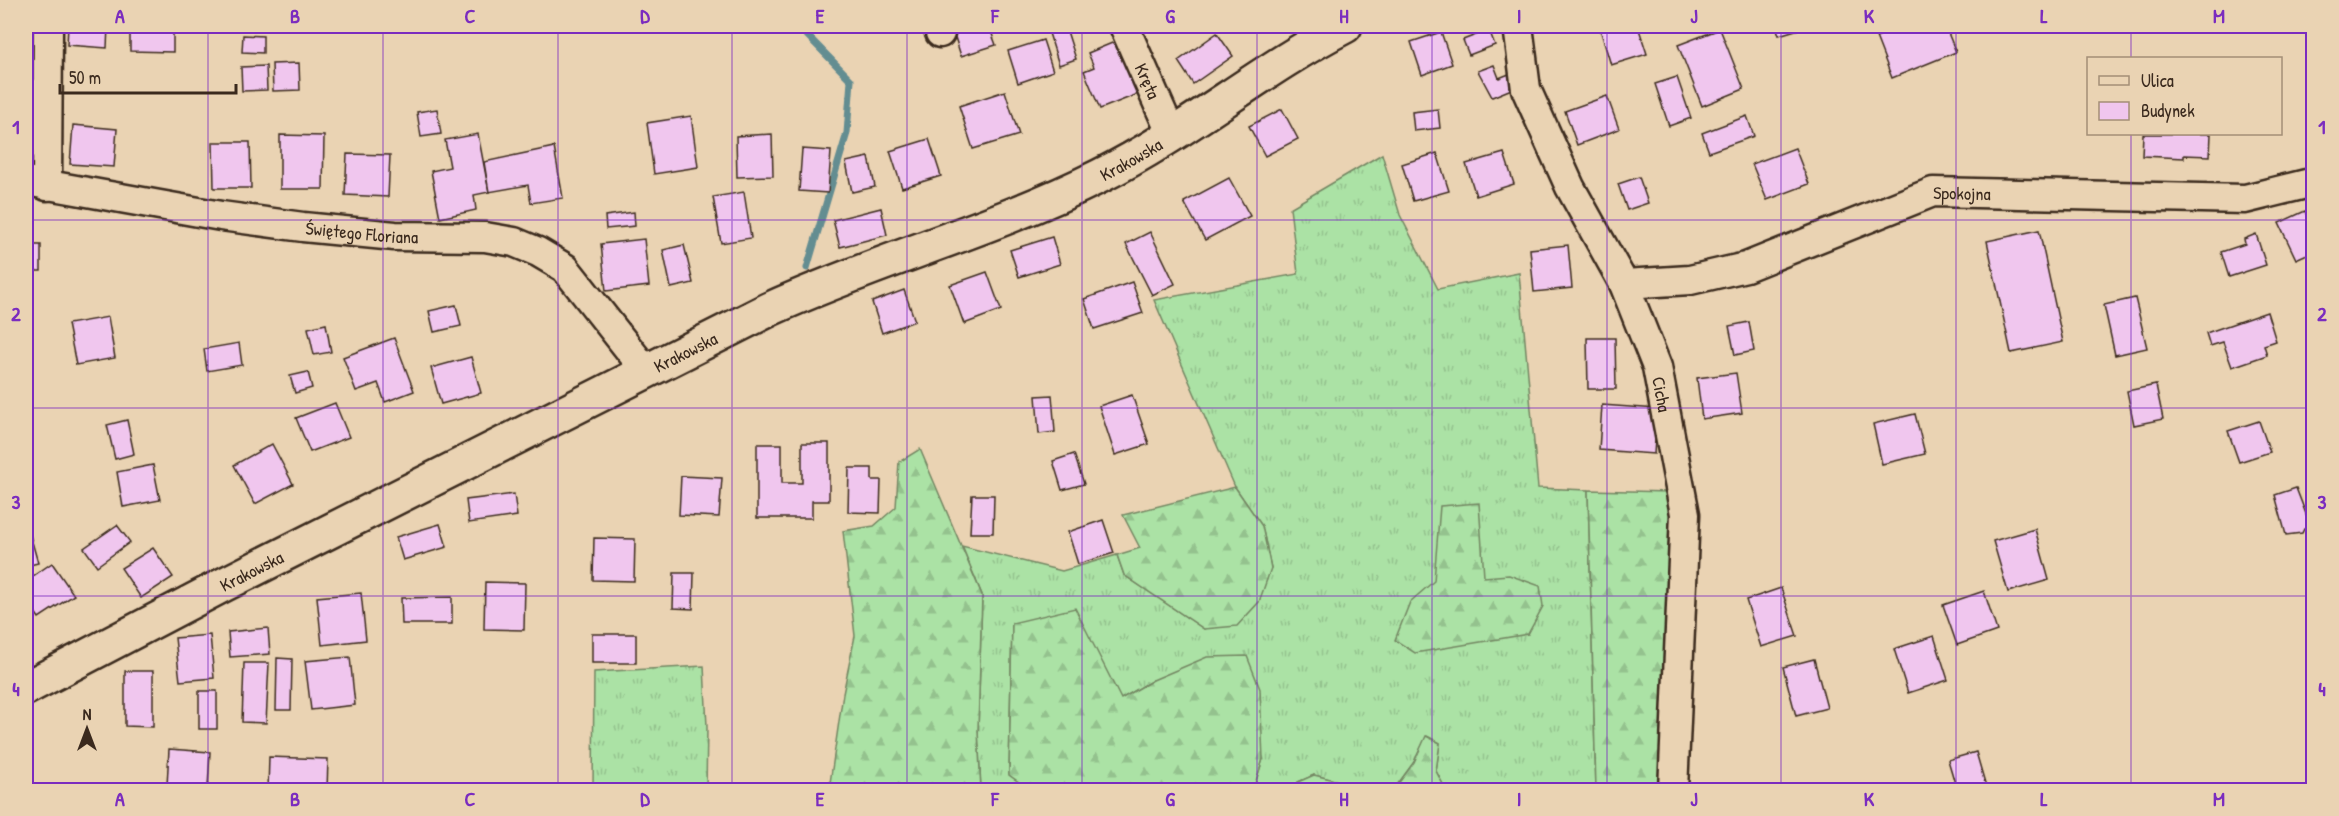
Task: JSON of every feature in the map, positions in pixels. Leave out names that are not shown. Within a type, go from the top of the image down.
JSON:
[{"type":"street","points":[[36,183],[48,26]]},
{"type":"street","name":"Kręta","points":[[1124,26],[1172,135]]},
{"type":"street","name":"Krakowska","points":[[26,688],[223,585],[811,291],[1038,205],[1102,174],[1172,135],[1262,76],[1345,26]]},
{"type":"street","name":"Cicha","points":[[1518,26],[1526,89],[1570,187],[1624,284],[1657,367],[1685,514],[1673,790]]},
{"type":"street","name":"Spokojna","points":[[1624,284],[1690,280],[1746,267],[1933,192],[2245,200],[2313,182]]},
{"type":"street","name":"Świętego Floriana","points":[[36,183],[221,216],[303,227],[396,236],[485,237],[514,242],[538,252],[565,268],[647,372]]},
{"type":"green space","points":[[1382,154],[1400,215],[1438,289],[1519,273],[1538,488],[1588,490],[1596,790],[1446,790],[1436,771],[1440,743],[1427,736],[1414,762],[1395,788],[1371,789],[1314,775],[1298,782],[1296,790],[1253,790],[1263,759],[1153,680],[1121,699],[1012,623],[1009,774],[1030,790],[981,790],[978,731],[982,595],[962,546],[1062,571],[1117,555],[1124,575],[1204,629],[1271,568],[1262,526],[1235,487],[1154,300],[1298,274],[1290,208]]},
{"type":"green space","points":[[920,449],[982,595],[978,731],[981,790],[829,790],[843,694],[855,636],[843,531],[874,526],[896,507],[899,462]]},
{"type":"green space","points":[[1235,487],[1262,526],[1271,568],[1259,602],[1237,626],[1204,629],[1124,575],[1117,555],[1140,548],[1123,515]]},
{"type":"green space","points":[[1588,490],[1670,492],[1671,757],[1667,790],[1596,790]]},
{"type":"green space","points":[[1479,503],[1484,577],[1509,575],[1540,586],[1543,606],[1528,634],[1415,653],[1395,640],[1410,602],[1434,581],[1440,506]]},
{"type":"green space","points":[[1075,608],[1121,699],[1153,680],[1207,657],[1247,656],[1260,689],[1263,759],[1253,790],[1030,790],[1009,775],[1012,623]]},
{"type":"green space","points":[[704,666],[707,727],[706,790],[593,790],[594,672]]},
{"type":"green space","points":[[1426,736],[1440,743],[1436,771],[1446,790],[1296,790],[1298,782],[1314,775],[1371,789],[1395,788],[1414,762]]},
{"type":"building","points":[[68,26],[108,26],[107,48],[67,45]]},
{"type":"building","points":[[885,26],[918,26],[886,32]]},
{"type":"building","points":[[989,26],[996,45],[961,56],[954,34]]},
{"type":"building","points":[[1599,26],[1638,26],[1647,54],[1611,65]]},
{"type":"building","points":[[1776,26],[1809,26],[1779,35]]},
{"type":"building","points":[[1903,26],[1945,26],[1956,52],[1892,78],[1876,37]]},
{"type":"building","points":[[130,27],[173,28],[173,52],[130,51]]},
{"type":"building","points":[[1066,28],[1076,59],[1059,65],[1049,33]]},
{"type":"building","points":[[1720,29],[1744,89],[1702,106],[1678,45]]},
{"type":"building","points":[[1489,30],[1495,45],[1469,55],[1463,40]]},
{"type":"building","points":[[1441,32],[1452,64],[1422,75],[1411,42]]},
{"type":"building","points":[[1217,33],[1233,56],[1193,84],[1178,61]]},
{"type":"building","points":[[243,35],[263,36],[263,53],[242,52]]},
{"type":"building","points":[[1043,40],[1053,71],[1018,83],[1008,51]]},
{"type":"building","points":[[1117,41],[1138,94],[1100,109],[1084,71],[1094,67],[1088,53]]},
{"type":"building","points":[[299,63],[300,90],[273,91],[272,64]]},
{"type":"building","points":[[1494,65],[1499,78],[1509,74],[1514,88],[1492,97],[1478,71]]},
{"type":"building","points":[[266,66],[267,90],[242,91],[241,67]]},
{"type":"building","points":[[1677,77],[1691,118],[1669,126],[1655,84]]},
{"type":"building","points":[[1005,91],[1019,135],[973,149],[959,106]]},
{"type":"building","points":[[1607,96],[1619,129],[1577,145],[1565,111]]},
{"type":"building","points":[[437,109],[441,134],[421,137],[417,112]]},
{"type":"building","points":[[1282,109],[1298,139],[1265,156],[1249,126]]},
{"type":"building","points":[[1438,109],[1440,128],[1414,131],[1412,112]]},
{"type":"building","points":[[691,116],[698,167],[654,174],[647,123]]},
{"type":"building","points":[[1747,116],[1754,136],[1709,152],[1702,133]]},
{"type":"building","points":[[73,125],[117,129],[114,167],[70,164]]},
{"type":"building","points":[[478,134],[489,192],[474,195],[476,210],[440,218],[431,171],[450,167],[445,140]]},
{"type":"building","points":[[772,134],[773,176],[737,177],[736,136]]},
{"type":"building","points":[[280,135],[324,136],[323,189],[280,189]]},
{"type":"building","points":[[2143,135],[2211,135],[2210,156],[2184,155],[2184,158],[2142,156]]},
{"type":"building","points":[[929,139],[941,176],[902,188],[890,151]]},
{"type":"building","points":[[213,142],[250,142],[251,188],[214,188]]},
{"type":"building","points":[[554,147],[563,198],[531,203],[528,185],[489,192],[484,162]]},
{"type":"building","points":[[1795,148],[1809,184],[1767,200],[1752,164]]},
{"type":"building","points":[[802,149],[831,151],[828,193],[799,191]]},
{"type":"building","points":[[1437,153],[1449,191],[1413,201],[1402,164]]},
{"type":"building","points":[[1504,153],[1514,184],[1476,196],[1466,164]]},
{"type":"building","points":[[347,154],[390,155],[388,197],[345,195]]},
{"type":"building","points":[[869,157],[875,187],[852,192],[846,162]]},
{"type":"building","points":[[1639,177],[1648,203],[1627,210],[1618,184]]},
{"type":"building","points":[[1229,178],[1250,216],[1205,240],[1184,202]]},
{"type":"building","points":[[744,192],[751,238],[721,243],[713,197]]},
{"type":"building","points":[[881,208],[887,235],[840,247],[833,220]]},
{"type":"building","points":[[2305,211],[2314,230],[2314,251],[2296,259],[2279,223]]},
{"type":"building","points":[[634,212],[635,226],[606,229],[605,216]]},
{"type":"building","points":[[2039,230],[2063,342],[2011,353],[1987,241]]},
{"type":"building","points":[[1150,232],[1175,284],[1152,295],[1126,244]]},
{"type":"building","points":[[2256,234],[2266,265],[2229,277],[2221,252],[2245,244],[2244,239]]},
{"type":"building","points":[[1052,237],[1060,264],[1019,277],[1010,250]]},
{"type":"building","points":[[644,239],[649,286],[606,291],[601,244]]},
{"type":"building","points":[[26,245],[41,245],[41,271],[26,271]]},
{"type":"building","points":[[684,245],[693,283],[671,288],[663,250]]},
{"type":"building","points":[[1568,245],[1572,288],[1534,292],[1530,249]]},
{"type":"building","points":[[987,272],[1001,310],[964,324],[950,285]]},
{"type":"building","points":[[1132,282],[1143,313],[1094,329],[1084,299]]},
{"type":"building","points":[[904,290],[915,321],[882,333],[872,302]]},
{"type":"building","points":[[2135,298],[2147,348],[2115,355],[2104,305]]},
{"type":"building","points":[[456,305],[461,326],[434,332],[429,311]]},
{"type":"building","points":[[2267,312],[2276,341],[2264,345],[2267,355],[2232,367],[2223,342],[2210,346],[2206,333]]},
{"type":"building","points":[[108,317],[115,358],[76,365],[68,324]]},
{"type":"building","points":[[1749,322],[1754,351],[1735,355],[1729,326]]},
{"type":"building","points":[[326,324],[331,352],[314,355],[308,328]]},
{"type":"building","points":[[394,338],[414,391],[385,402],[378,383],[356,391],[343,357]]},
{"type":"building","points":[[1587,338],[1615,338],[1616,389],[1588,389]]},
{"type":"building","points":[[239,343],[242,365],[207,371],[204,349]]},
{"type":"building","points":[[471,357],[481,393],[441,404],[431,368]]},
{"type":"building","points":[[308,372],[312,388],[295,393],[290,376]]},
{"type":"building","points":[[1736,373],[1742,413],[1702,419],[1697,378]]},
{"type":"building","points":[[2156,385],[2163,419],[2134,425],[2127,391]]},
{"type":"building","points":[[1052,395],[1055,432],[1039,434],[1036,396]]},
{"type":"building","points":[[1132,395],[1149,444],[1115,455],[1099,406]]},
{"type":"building","points":[[335,403],[349,437],[310,452],[296,418]]},
{"type":"building","points":[[1602,405],[1657,409],[1654,454],[1599,450]]},
{"type":"building","points":[[1915,414],[1925,454],[1882,464],[1873,424]]},
{"type":"building","points":[[127,420],[134,454],[115,459],[107,425]]},
{"type":"building","points":[[2259,421],[2270,452],[2239,462],[2228,431]]},
{"type":"building","points":[[802,443],[829,443],[829,501],[812,501],[812,518],[757,518],[757,444],[782,444],[782,483],[802,483]]},
{"type":"building","points":[[272,444],[293,484],[255,504],[234,465]]},
{"type":"building","points":[[1074,454],[1084,484],[1062,490],[1053,461]]},
{"type":"building","points":[[153,465],[160,500],[123,507],[117,472]]},
{"type":"building","points":[[849,468],[872,468],[872,480],[881,480],[880,513],[848,512]]},
{"type":"building","points":[[681,476],[722,478],[719,517],[679,515]]},
{"type":"building","points":[[2296,488],[2311,527],[2304,529],[2302,533],[2286,535],[2275,495]]},
{"type":"building","points":[[514,494],[517,516],[469,523],[466,500]]},
{"type":"building","points":[[972,495],[994,495],[993,533],[970,533]]},
{"type":"building","points":[[1103,520],[1114,553],[1078,564],[1068,532]]},
{"type":"building","points":[[440,524],[447,547],[403,560],[396,537]]},
{"type":"building","points":[[117,525],[130,542],[97,566],[84,548]]},
{"type":"building","points":[[2035,529],[2049,580],[2008,592],[1993,541]]},
{"type":"building","points":[[29,531],[38,563],[26,566],[26,532]]},
{"type":"building","points":[[594,538],[635,539],[634,581],[593,580]]},
{"type":"building","points":[[153,548],[173,577],[141,598],[121,568]]},
{"type":"building","points":[[52,563],[74,595],[39,618],[26,599],[26,581]]},
{"type":"building","points":[[674,573],[694,573],[693,609],[673,608]]},
{"type":"building","points":[[485,582],[525,583],[524,630],[484,629]]},
{"type":"building","points":[[1781,588],[1797,636],[1761,647],[1746,600]]},
{"type":"building","points":[[1984,591],[1997,631],[1957,645],[1943,605]]},
{"type":"building","points":[[361,593],[366,640],[322,645],[317,597]]},
{"type":"building","points":[[452,597],[452,624],[402,624],[401,598]]},
{"type":"building","points":[[268,628],[270,654],[230,657],[228,632]]},
{"type":"building","points":[[592,634],[636,634],[636,663],[592,663]]},
{"type":"building","points":[[210,635],[214,678],[180,681],[175,638]]},
{"type":"building","points":[[1934,636],[1948,680],[1908,693],[1894,649]]},
{"type":"building","points":[[350,657],[355,705],[311,710],[305,661]]},
{"type":"building","points":[[277,658],[292,659],[291,710],[276,710]]},
{"type":"building","points":[[1814,659],[1827,708],[1796,716],[1783,667]]},
{"type":"building","points":[[244,663],[269,663],[266,723],[242,722]]},
{"type":"building","points":[[125,671],[153,671],[153,727],[125,726]]},
{"type":"building","points":[[199,691],[217,691],[217,729],[199,729]]},
{"type":"building","points":[[169,749],[210,752],[208,788],[167,786]]},
{"type":"building","points":[[1976,752],[1987,790],[1957,790],[1948,760]]},
{"type":"building","points":[[269,757],[328,759],[327,790],[268,790]]},
{"type":"waterway","points":[[798,26],[851,80],[847,133],[807,268]]}]
